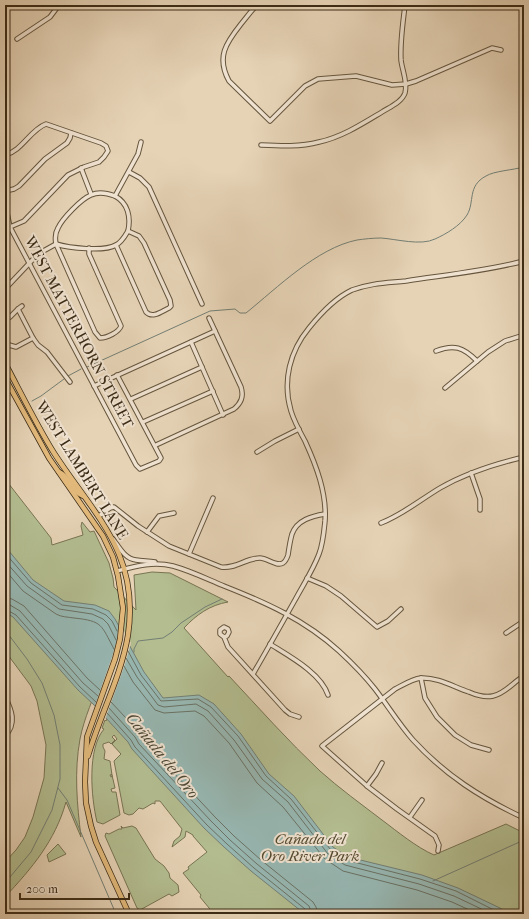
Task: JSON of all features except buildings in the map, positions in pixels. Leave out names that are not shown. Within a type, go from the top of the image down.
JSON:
[{"type":"main road","name":"WEST LAMBERT LANE","points":[[5,363],[50,447],[109,532],[119,554],[127,580],[130,608],[127,640],[122,661],[86,763]]},
{"type":"main road","name":"WEST LAMBERT LANE","points":[[5,378],[40,443],[103,536],[113,557],[118,573],[123,608],[120,639],[117,652],[87,737],[85,793],[91,826],[129,914]]},
{"type":"main road","points":[[58,471],[64,474],[80,495],[84,496]]},
{"type":"street","points":[[17,39],[46,20],[59,5]]},
{"type":"street","points":[[256,5],[228,42],[223,61],[226,75],[232,84],[270,121],[305,86],[318,79],[356,76],[382,84],[406,84],[492,48],[501,50]]},
{"type":"street","points":[[261,145],[293,146],[320,142],[342,134],[398,102],[405,94],[406,84],[401,61],[401,43],[405,5]]},
{"type":"street","points":[[5,155],[13,152],[41,126],[46,124],[101,143],[108,148],[107,154],[100,162],[81,168],[68,175],[24,221],[10,227]]},
{"type":"street","points":[[5,191],[19,186],[45,159],[67,143],[71,133]]},
{"type":"street","points":[[115,196],[138,154],[141,142]]},
{"type":"street","points":[[81,168],[91,194]]},
{"type":"street","points":[[129,172],[140,178],[149,187],[202,304]]},
{"type":"street","points":[[5,289],[40,252],[56,244],[63,246],[107,248],[116,245],[124,239],[130,223],[128,210],[122,200],[115,196],[105,193],[91,194],[79,204],[60,225],[56,235],[56,244],[97,336],[103,338],[118,331],[121,328],[120,323],[89,254],[89,248]]},
{"type":"street","name":"WEST MATTERHORN STREET","points":[[5,203],[10,227],[30,262],[136,465],[140,469],[161,460],[161,455],[156,445]]},
{"type":"street","points":[[116,245],[148,314],[153,315],[171,306],[170,300],[144,244],[139,236],[128,231]]},
{"type":"street","points":[[252,674],[307,578],[319,553],[324,514],[321,481],[291,411],[288,394],[288,374],[291,357],[301,338],[317,317],[337,299],[351,291],[369,284],[404,281],[466,272],[524,261]]},
{"type":"street","points":[[10,317],[22,306]]},
{"type":"street","points":[[18,309],[33,338],[38,345],[47,352],[70,382]]},
{"type":"street","points":[[117,375],[156,445],[234,410],[240,404],[242,398],[241,388],[209,318]]},
{"type":"street","points":[[94,386],[215,331]]},
{"type":"street","points":[[445,388],[477,361],[505,341],[524,335]]},
{"type":"street","points":[[5,346],[9,345],[16,347],[33,338]]},
{"type":"street","points":[[191,342],[223,414]]},
{"type":"street","points":[[436,351],[451,346],[457,347],[469,353],[477,361]]},
{"type":"street","points":[[131,399],[202,367]]},
{"type":"street","points":[[143,422],[213,391]]},
{"type":"street","points":[[258,452],[275,441],[299,429]]},
{"type":"street","points":[[381,523],[393,518],[438,490],[471,473],[500,463],[524,458]]},
{"type":"street","points":[[471,473],[480,500],[480,510]]},
{"type":"street","points":[[188,554],[213,498]]},
{"type":"street","points":[[99,516],[110,508],[114,507],[146,532],[169,546],[221,567],[233,567],[250,560],[261,558],[270,560],[276,564],[282,564],[285,562],[287,557],[292,532],[297,525],[303,520],[324,514]]},
{"type":"street","points":[[146,532],[159,516],[174,513]]},
{"type":"street","points":[[109,532],[123,553],[130,559],[137,561],[154,561],[192,572],[266,603],[287,613],[310,628],[340,651],[365,677],[413,740],[440,766],[475,793],[524,818]]},
{"type":"street","points":[[118,573],[124,569],[144,564],[162,564]]},
{"type":"street","points":[[307,578],[326,586],[341,596],[377,627],[388,621],[401,609]]},
{"type":"street","points":[[506,633],[524,621]]},
{"type":"street","points":[[224,637],[228,647],[285,710],[290,714],[299,717]]},
{"type":"street","points":[[270,644],[312,673],[324,686],[328,695]]},
{"type":"street","points":[[438,851],[439,845],[435,836],[367,786],[322,746],[395,689],[408,682],[421,678],[437,680],[474,694],[488,697],[503,692],[518,679],[524,676]]},
{"type":"street","points":[[421,678],[425,698],[442,722],[455,735],[470,745],[490,750]]},
{"type":"street","points":[[5,697],[10,707],[13,720],[5,736]]},
{"type":"street","points":[[367,786],[382,763]]},
{"type":"street","points":[[410,817],[422,800]]},
{"type":"green space","name":"Cañada del Oro River Park","points":[[5,479],[51,538],[52,545],[83,535],[81,526],[82,522],[90,532],[94,531],[109,563],[114,587],[136,610],[134,575],[152,572],[170,573],[228,602],[221,603],[204,611],[184,628],[228,677],[229,676],[308,760],[350,796],[414,844],[434,855],[506,824],[524,833],[524,914],[214,914],[183,873],[189,869],[188,867],[207,852],[193,835],[186,831],[185,837],[172,847],[174,841],[180,836],[182,829],[160,801],[155,801],[155,804],[153,803],[143,809],[139,808],[133,814],[129,815],[124,813],[114,761],[121,754],[112,744],[117,739],[114,735],[112,737],[115,740],[111,744],[109,742],[103,744],[103,747],[105,751],[104,759],[110,761],[115,788],[111,789],[112,792],[116,792],[120,815],[103,824],[97,822],[92,787],[93,761],[95,748],[104,729],[102,728],[105,720],[106,721],[109,715],[101,677],[84,723],[78,751],[77,788],[81,837],[66,802],[56,829],[42,853],[5,897],[5,862],[25,837],[33,817],[44,778],[46,745],[37,701],[31,686],[5,651]]},
{"type":"green space","points":[[121,826],[123,828],[132,826],[136,828],[155,859],[164,866],[169,873],[170,878],[178,885],[179,892],[172,896],[169,894],[140,910],[137,908],[105,836],[106,833],[109,834],[122,829]]},
{"type":"green space","points":[[58,844],[66,854],[49,862],[47,855]]},
{"type":"water","name":"Cañada del Oro","points":[[5,545],[33,580],[64,601],[95,605],[109,611],[115,619],[144,672],[163,698],[199,695],[214,704],[241,734],[269,774],[294,796],[333,847],[348,857],[422,875],[458,888],[500,908],[509,914],[305,914],[251,871],[204,828],[132,749],[128,742],[78,690],[13,617],[5,612]]},
{"type":"pier","points":[[119,622],[131,643],[105,720],[94,708],[112,657],[117,639]]},
{"type":"waterway","points":[[87,367],[210,311],[235,309],[240,313],[246,313],[298,270],[327,251],[342,244],[357,240],[375,238],[408,242],[423,242],[444,235],[461,223],[467,215],[474,189],[480,180],[494,173],[524,167]]},
{"type":"waterway","points":[[68,376],[81,369]]},
{"type":"waterway","points":[[32,401],[64,379]]},
{"type":"waterway","points":[[5,406],[10,405]]},
{"type":"waterway","points":[[134,652],[138,641],[163,638],[181,623],[205,607],[222,599]]},
{"type":"waterway","points":[[5,630],[27,659],[42,683],[54,715],[60,745],[60,779],[52,810],[31,852],[5,883]]},
{"type":"waterway","points":[[58,788],[67,800],[116,914]]},
{"type":"waterway","points":[[433,881],[524,840]]}]
